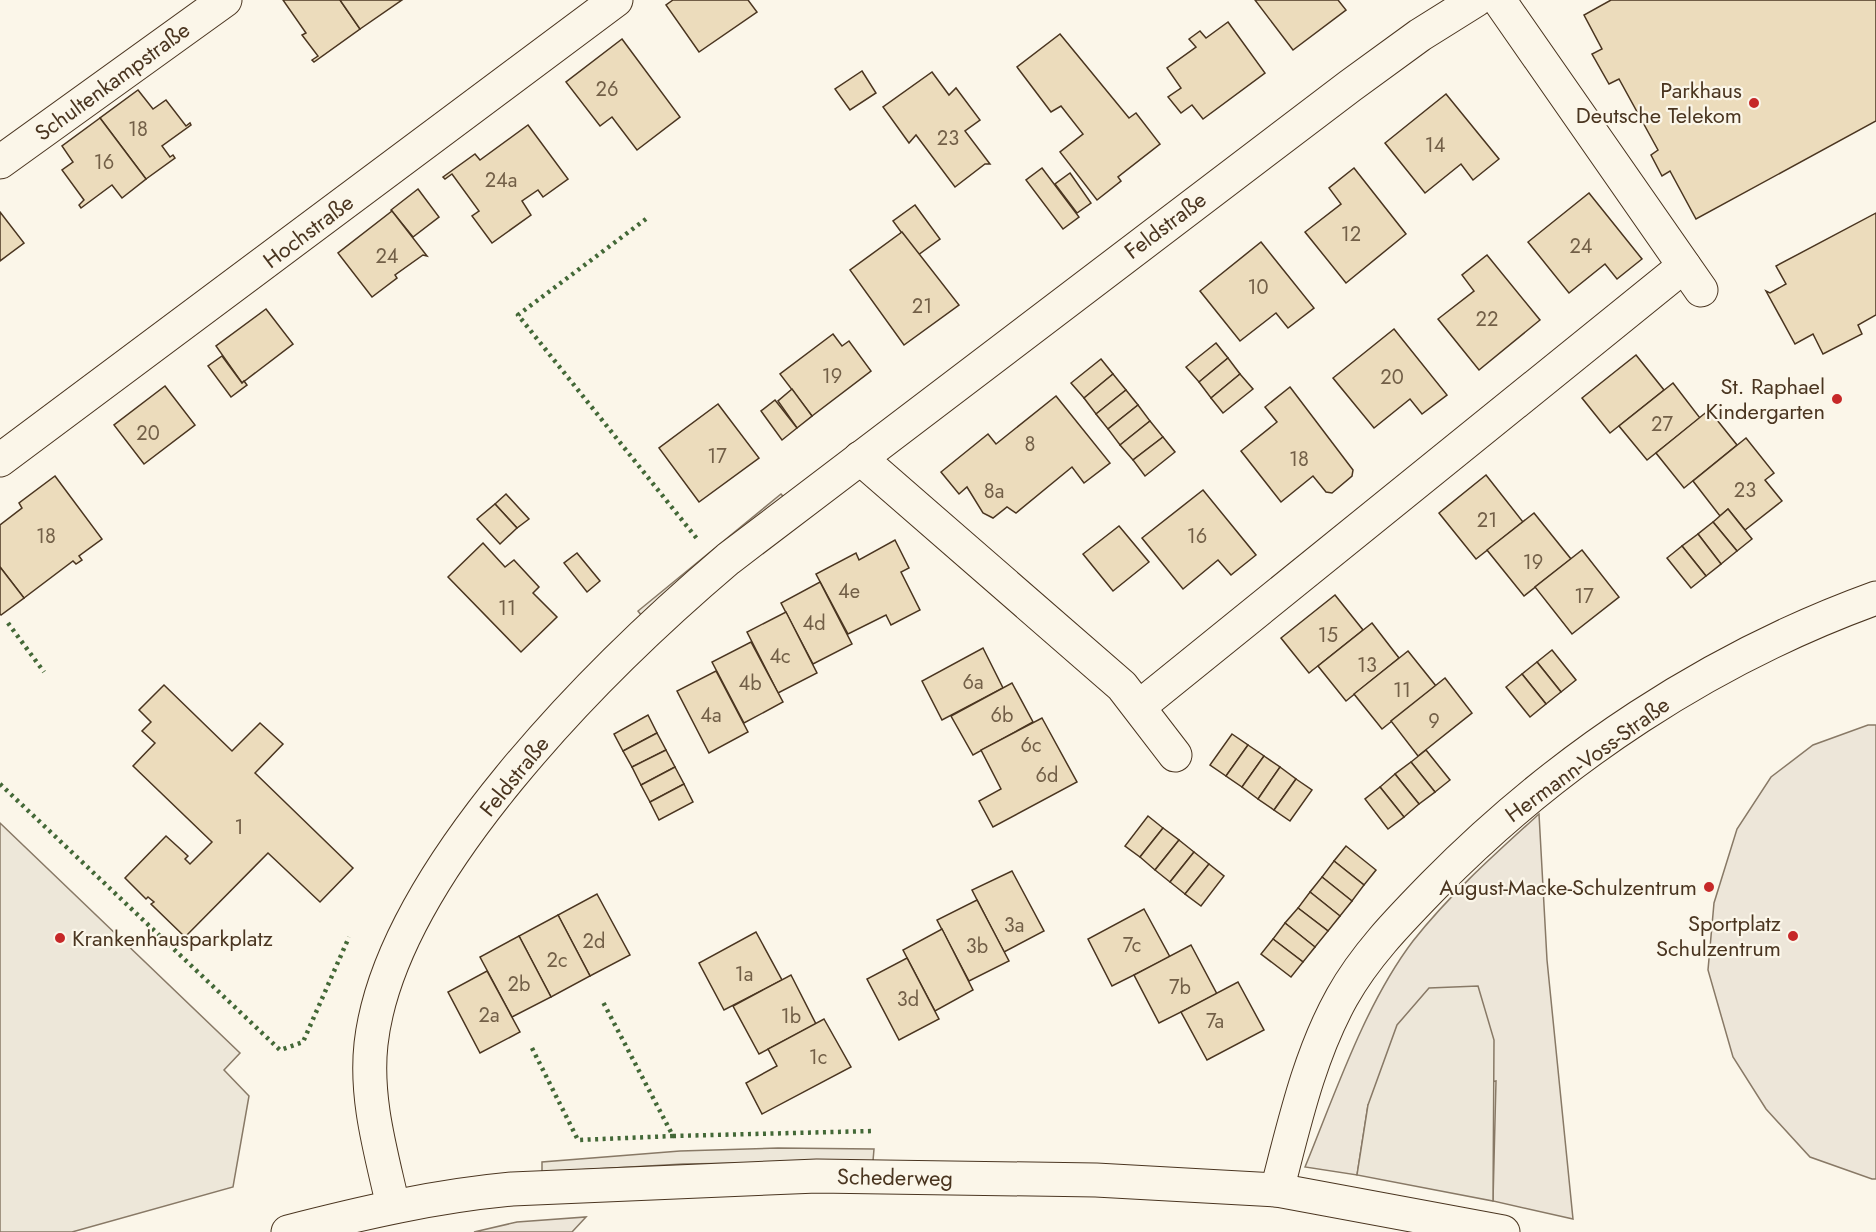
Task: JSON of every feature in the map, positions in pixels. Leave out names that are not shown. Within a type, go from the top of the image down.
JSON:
[{"type":"street","name":"Schultenkampstraße","points":[[0,162],[225,0]]},
{"type":"street","name":"Hochstraße","points":[[0,460],[616,0]]},
{"type":"street","name":"Feldstraße","points":[[393,1206],[371,1101],[371,1044],[379,1004],[393,961],[460,844],[567,713],[622,654],[728,559],[1350,86],[1420,35],[1476,0]]},
{"type":"street","points":[[1140,706],[1692,278],[1499,0]]},
{"type":"street","points":[[860,458],[1122,686],[1140,706],[1175,755]]},
{"type":"street","name":"Hermann-Voss-Straße","points":[[1276,1190],[1300,1103],[1332,1015],[1354,976],[1396,924],[1454,864],[1530,796],[1641,716],[1753,650],[1876,598]]},
{"type":"street","name":"Schederweg","points":[[288,1232],[393,1206],[463,1193],[817,1176],[1096,1180],[1276,1190],[1503,1232]]},
{"type":"shaded area","points":[[781,494],[789,503],[645,620],[638,611]]},
{"type":"shaded area","name":"Sportplatz Schulzentrum","points":[[1868,725],[1876,725],[1876,1179],[1810,1157],[1766,1109],[1733,1057],[1708,970],[1714,903],[1737,829],[1771,777],[1813,745]]},
{"type":"shaded area","points":[[1539,814],[1547,960],[1573,1219],[1493,1201],[1496,1081],[1368,1105],[1357,1175],[1305,1167],[1352,1050],[1396,966],[1413,941],[1442,907]]},
{"type":"shaded area","name":"Krankenhausparkplatz","points":[[0,823],[240,1053],[224,1070],[249,1096],[233,1187],[72,1232],[0,1232]]},
{"type":"shaded area","points":[[1478,986],[1494,1040],[1493,1201],[1357,1175],[1368,1105],[1397,1025],[1429,988]]},
{"type":"shaded area","points":[[778,1148],[874,1149],[873,1161],[683,1164],[542,1172],[542,1162],[680,1151]]},
{"type":"shaded area","points":[[586,1217],[572,1232],[474,1232],[517,1222]]},
{"type":"building","points":[[283,0],[340,0],[360,29],[314,62],[312,60],[318,56],[302,35],[306,33]]},
{"type":"building","points":[[340,0],[402,0],[360,29]]},
{"type":"building","points":[[673,0],[748,0],[757,12],[699,52],[666,5]]},
{"type":"building","points":[[1255,0],[1338,0],[1346,10],[1293,50]]},
{"type":"building","name":"Parkhaus Deutsche Telekom","points":[[1611,0],[1876,0],[1876,121],[1696,219],[1670,171],[1662,176],[1651,155],[1658,150],[1619,79],[1609,84],[1592,54],[1602,49],[1584,15]]},
{"type":"building","points":[[1228,22],[1265,73],[1203,119],[1192,105],[1181,113],[1168,97],[1181,88],[1167,68],[1196,47],[1189,39],[1200,31],[1206,38]]},
{"type":"building","points":[[1060,34],[1129,118],[1136,113],[1160,144],[1118,177],[1121,181],[1097,200],[1060,152],[1083,134],[1061,106],[1051,112],[1017,67]]},
{"type":"building","points":[[622,39],[680,117],[637,150],[612,117],[600,126],[566,82]]},
{"type":"building","points":[[862,71],[876,93],[850,110],[835,89]]},
{"type":"building","points":[[932,72],[949,95],[956,88],[980,120],[965,131],[990,164],[985,164],[955,187],[916,135],[909,143],[883,107]]},
{"type":"building","points":[[138,90],[153,109],[166,100],[186,126],[190,123],[191,125],[162,146],[170,157],[173,155],[175,158],[146,179],[100,118]]},
{"type":"building","points":[[1446,94],[1499,159],[1473,180],[1461,164],[1425,193],[1385,143]]},
{"type":"building","points":[[100,118],[146,179],[122,198],[112,185],[81,208],[79,205],[84,200],[62,170],[73,162],[62,146]]},
{"type":"building","points":[[528,125],[568,179],[543,197],[538,190],[522,201],[531,215],[492,243],[472,216],[479,211],[452,174],[445,179],[443,177],[475,154],[480,160]]},
{"type":"building","points":[[1042,168],[1079,217],[1063,229],[1026,180]]},
{"type":"building","points":[[1354,168],[1406,234],[1346,283],[1305,232],[1341,204],[1329,188]]},
{"type":"building","points":[[1070,173],[1091,203],[1077,213],[1055,184]]},
{"type":"building","points":[[418,189],[439,217],[413,237],[391,210]]},
{"type":"building","points":[[1589,193],[1642,259],[1617,279],[1605,264],[1569,293],[1528,242]]},
{"type":"building","points":[[915,205],[940,239],[918,255],[893,221]]},
{"type":"building","points":[[392,211],[427,256],[423,255],[395,275],[397,278],[372,297],[338,253]]},
{"type":"building","points":[[0,212],[24,243],[0,261]]},
{"type":"building","points":[[1876,213],[1876,315],[1858,325],[1862,334],[1823,354],[1813,334],[1795,344],[1766,291],[1770,293],[1786,284],[1776,266]]},
{"type":"building","points":[[902,232],[959,305],[904,345],[850,270]]},
{"type":"building","points":[[1261,242],[1314,308],[1288,328],[1276,313],[1240,341],[1200,291]]},
{"type":"building","points":[[1487,255],[1540,320],[1479,370],[1438,319],[1474,291],[1462,275]]},
{"type":"building","points":[[266,309],[293,344],[242,383],[216,346]]},
{"type":"building","points":[[1394,329],[1447,395],[1422,414],[1410,399],[1374,428],[1333,378]]},
{"type":"building","points":[[833,334],[842,346],[849,341],[871,371],[812,416],[780,374]]},
{"type":"building","points":[[1216,343],[1228,358],[1199,382],[1186,367]]},
{"type":"building","points":[[1636,355],[1664,390],[1610,433],[1582,398]]},
{"type":"building","points":[[222,356],[242,383],[244,381],[247,385],[231,397],[208,366]]},
{"type":"building","points":[[1228,358],[1240,374],[1211,398],[1199,382]]},
{"type":"building","points":[[1101,359],[1113,374],[1084,398],[1071,383]]},
{"type":"building","points":[[1113,374],[1126,390],[1096,414],[1084,398]]},
{"type":"building","points":[[1240,374],[1253,389],[1223,413],[1211,398]]},
{"type":"building","points":[[1673,383],[1700,418],[1647,460],[1619,426]]},
{"type":"building","points":[[165,386],[195,425],[144,464],[114,425]]},
{"type":"building","points":[[1290,387],[1353,470],[1352,476],[1332,493],[1326,492],[1313,476],[1281,502],[1241,451],[1277,422],[1265,407]]},
{"type":"building","points":[[792,389],[812,416],[797,428],[778,401]]},
{"type":"building","points":[[1126,390],[1138,405],[1108,429],[1096,414]]},
{"type":"building","points":[[1056,396],[1110,463],[1084,483],[1072,467],[1016,513],[1007,507],[993,518],[983,513],[967,487],[959,494],[941,472],[988,434],[996,444]]},
{"type":"building","points":[[775,400],[797,428],[782,440],[761,411]]},
{"type":"building","points":[[718,404],[759,458],[699,502],[659,448]]},
{"type":"building","points":[[1138,405],[1150,421],[1120,445],[1108,429]]},
{"type":"building","points":[[1709,410],[1737,445],[1684,488],[1656,453]]},
{"type":"building","points":[[1150,421],[1163,437],[1133,460],[1120,445]]},
{"type":"building","points":[[1163,437],[1175,452],[1145,476],[1133,460]]},
{"type":"building","points":[[1746,438],[1774,473],[1765,480],[1782,501],[1745,530],[1728,509],[1720,516],[1693,481]]},
{"type":"building","points":[[1486,475],[1523,522],[1476,559],[1439,513]]},
{"type":"building","points":[[55,476],[102,539],[79,556],[82,560],[76,564],[73,561],[24,598],[0,567],[0,525],[22,508],[19,503]]},
{"type":"building","points":[[1203,490],[1256,555],[1231,575],[1218,560],[1183,589],[1142,538]]},
{"type":"building","points":[[506,494],[529,519],[517,528],[495,504]]},
{"type":"building","points":[[495,504],[517,528],[500,544],[477,519]]},
{"type":"building","points":[[1728,509],[1752,539],[1737,551],[1713,522]]},
{"type":"building","points":[[1534,513],[1571,559],[1524,596],[1487,550]]},
{"type":"building","points":[[1713,522],[1737,551],[1721,564],[1698,534]]},
{"type":"building","points":[[1119,526],[1149,562],[1113,591],[1083,554]]},
{"type":"building","points":[[1698,534],[1721,564],[1706,576],[1682,546]]},
{"type":"building","points":[[895,540],[909,568],[901,572],[920,610],[891,625],[886,615],[848,634],[816,574],[856,553],[859,560]]},
{"type":"building","points":[[483,543],[505,567],[514,560],[539,587],[533,593],[557,617],[521,652],[448,577]]},
{"type":"building","points":[[1682,546],[1706,576],[1691,588],[1667,558]]},
{"type":"building","points":[[1582,550],[1619,597],[1572,634],[1535,587]]},
{"type":"building","points":[[577,553],[600,581],[587,592],[564,563]]},
{"type":"building","points":[[0,567],[24,598],[1,615],[0,614]]},
{"type":"building","points":[[820,582],[852,644],[813,664],[781,603]]},
{"type":"building","points":[[1335,595],[1363,630],[1309,673],[1281,638]]},
{"type":"building","points":[[786,612],[817,673],[778,693],[747,632]]},
{"type":"building","points":[[1372,623],[1399,658],[1346,701],[1318,666]]},
{"type":"building","points":[[751,642],[783,702],[744,723],[712,662]]},
{"type":"building","points":[[983,648],[1003,688],[942,720],[922,681]]},
{"type":"building","points":[[1552,650],[1576,680],[1561,692],[1537,662]]},
{"type":"building","points":[[1408,651],[1436,686],[1382,729],[1354,694]]},
{"type":"building","points":[[1537,662],[1561,692],[1546,704],[1522,674]]},
{"type":"building","points":[[716,671],[748,732],[709,753],[677,691]]},
{"type":"building","points":[[1522,674],[1546,704],[1530,717],[1506,687]]},
{"type":"building","points":[[1445,678],[1472,713],[1418,756],[1391,721]]},
{"type":"building","points":[[1012,683],[1033,722],[973,755],[951,716]]},
{"type":"building","points":[[164,685],[232,751],[260,723],[283,744],[255,773],[353,868],[320,902],[268,853],[185,937],[151,904],[154,902],[148,897],[146,899],[125,878],[166,836],[188,856],[185,859],[190,864],[212,842],[133,766],[155,743],[142,731],[151,722],[139,710]]},
{"type":"building","points":[[648,715],[657,733],[623,751],[614,734]]},
{"type":"building","points":[[1042,718],[1077,782],[993,827],[979,801],[1001,789],[981,750]]},
{"type":"building","points":[[657,733],[666,750],[632,767],[623,751]]},
{"type":"building","points":[[1232,734],[1248,745],[1226,776],[1210,765]]},
{"type":"building","points":[[1248,745],[1264,756],[1242,787],[1226,776]]},
{"type":"building","points":[[666,750],[675,767],[641,785],[632,767]]},
{"type":"building","points":[[1426,750],[1450,780],[1435,792],[1411,762]]},
{"type":"building","points":[[1264,756],[1280,767],[1258,799],[1242,787]]},
{"type":"building","points":[[1411,762],[1435,792],[1419,804],[1395,774]]},
{"type":"building","points":[[675,767],[684,784],[650,802],[641,785]]},
{"type":"building","points":[[1280,767],[1296,779],[1274,810],[1258,799]]},
{"type":"building","points":[[1395,774],[1419,804],[1404,817],[1380,787]]},
{"type":"building","points":[[1296,779],[1312,790],[1290,821],[1274,810]]},
{"type":"building","points":[[684,784],[693,802],[659,820],[650,802]]},
{"type":"building","points":[[1380,787],[1404,817],[1388,829],[1365,799]]},
{"type":"building","points":[[1148,816],[1163,828],[1140,857],[1125,846]]},
{"type":"building","points":[[1163,828],[1179,840],[1155,870],[1140,857]]},
{"type":"building","points":[[1179,840],[1194,852],[1170,882],[1155,870]]},
{"type":"building","points":[[1346,846],[1376,870],[1364,885],[1334,861]]},
{"type":"building","points":[[1194,852],[1209,864],[1185,894],[1170,882]]},
{"type":"building","points":[[1334,861],[1364,885],[1352,901],[1322,877]]},
{"type":"building","points":[[1209,864],[1224,876],[1201,906],[1185,894]]},
{"type":"building","points":[[1012,871],[1044,931],[1004,952],[972,890]]},
{"type":"building","points":[[1322,877],[1352,901],[1340,916],[1310,892]]},
{"type":"building","points":[[1310,892],[1340,916],[1328,931],[1298,908]]},
{"type":"building","points":[[597,894],[630,955],[590,976],[558,915]]},
{"type":"building","points":[[977,900],[1009,961],[969,981],[937,920]]},
{"type":"building","points":[[1298,908],[1328,931],[1315,947],[1285,923]]},
{"type":"building","points":[[1144,909],[1170,957],[1112,986],[1088,939]]},
{"type":"building","points":[[558,915],[590,976],[551,997],[519,936]]},
{"type":"building","points":[[1285,923],[1315,947],[1303,962],[1273,939]]},
{"type":"building","points":[[942,929],[973,990],[935,1011],[903,950]]},
{"type":"building","points":[[756,932],[782,980],[724,1010],[699,963]]},
{"type":"building","points":[[519,936],[551,997],[512,1017],[480,957]]},
{"type":"building","points":[[1273,939],[1303,962],[1291,977],[1261,954]]},
{"type":"building","points":[[1191,945],[1217,994],[1159,1023],[1134,975]]},
{"type":"building","points":[[907,958],[939,1019],[899,1040],[867,979]]},
{"type":"building","points":[[487,971],[520,1032],[480,1053],[448,992]]},
{"type":"building","points":[[791,975],[816,1024],[759,1054],[733,1006]]},
{"type":"building","points":[[1238,982],[1264,1030],[1207,1060],[1181,1012]]},
{"type":"building","points":[[824,1019],[851,1067],[762,1114],[746,1083],[777,1066],[768,1049]]},
{"type":"hedge","points":[[646,219],[518,315],[698,540]]},
{"type":"hedge","points":[[8,623],[44,672]]},
{"type":"hedge","points":[[0,784],[280,1050],[303,1042],[349,937]]},
{"type":"hedge","points":[[532,1048],[578,1140],[673,1136],[603,1002]]},
{"type":"hedge","points":[[673,1136],[873,1131]]},
{"type":"place","name":"Parkhaus Deutsche Telekom","points":[[1754,103]]},
{"type":"place","name":"St. Raphael Kindergarten","points":[[1837,399]]},
{"type":"place","name":"August-Macke-Schulzentrum","points":[[1709,887]]},
{"type":"place","name":"Sportplatz Schulzentrum","points":[[1793,936]]},
{"type":"place","name":"Krankenhausparkplatz","points":[[60,938]]}]
